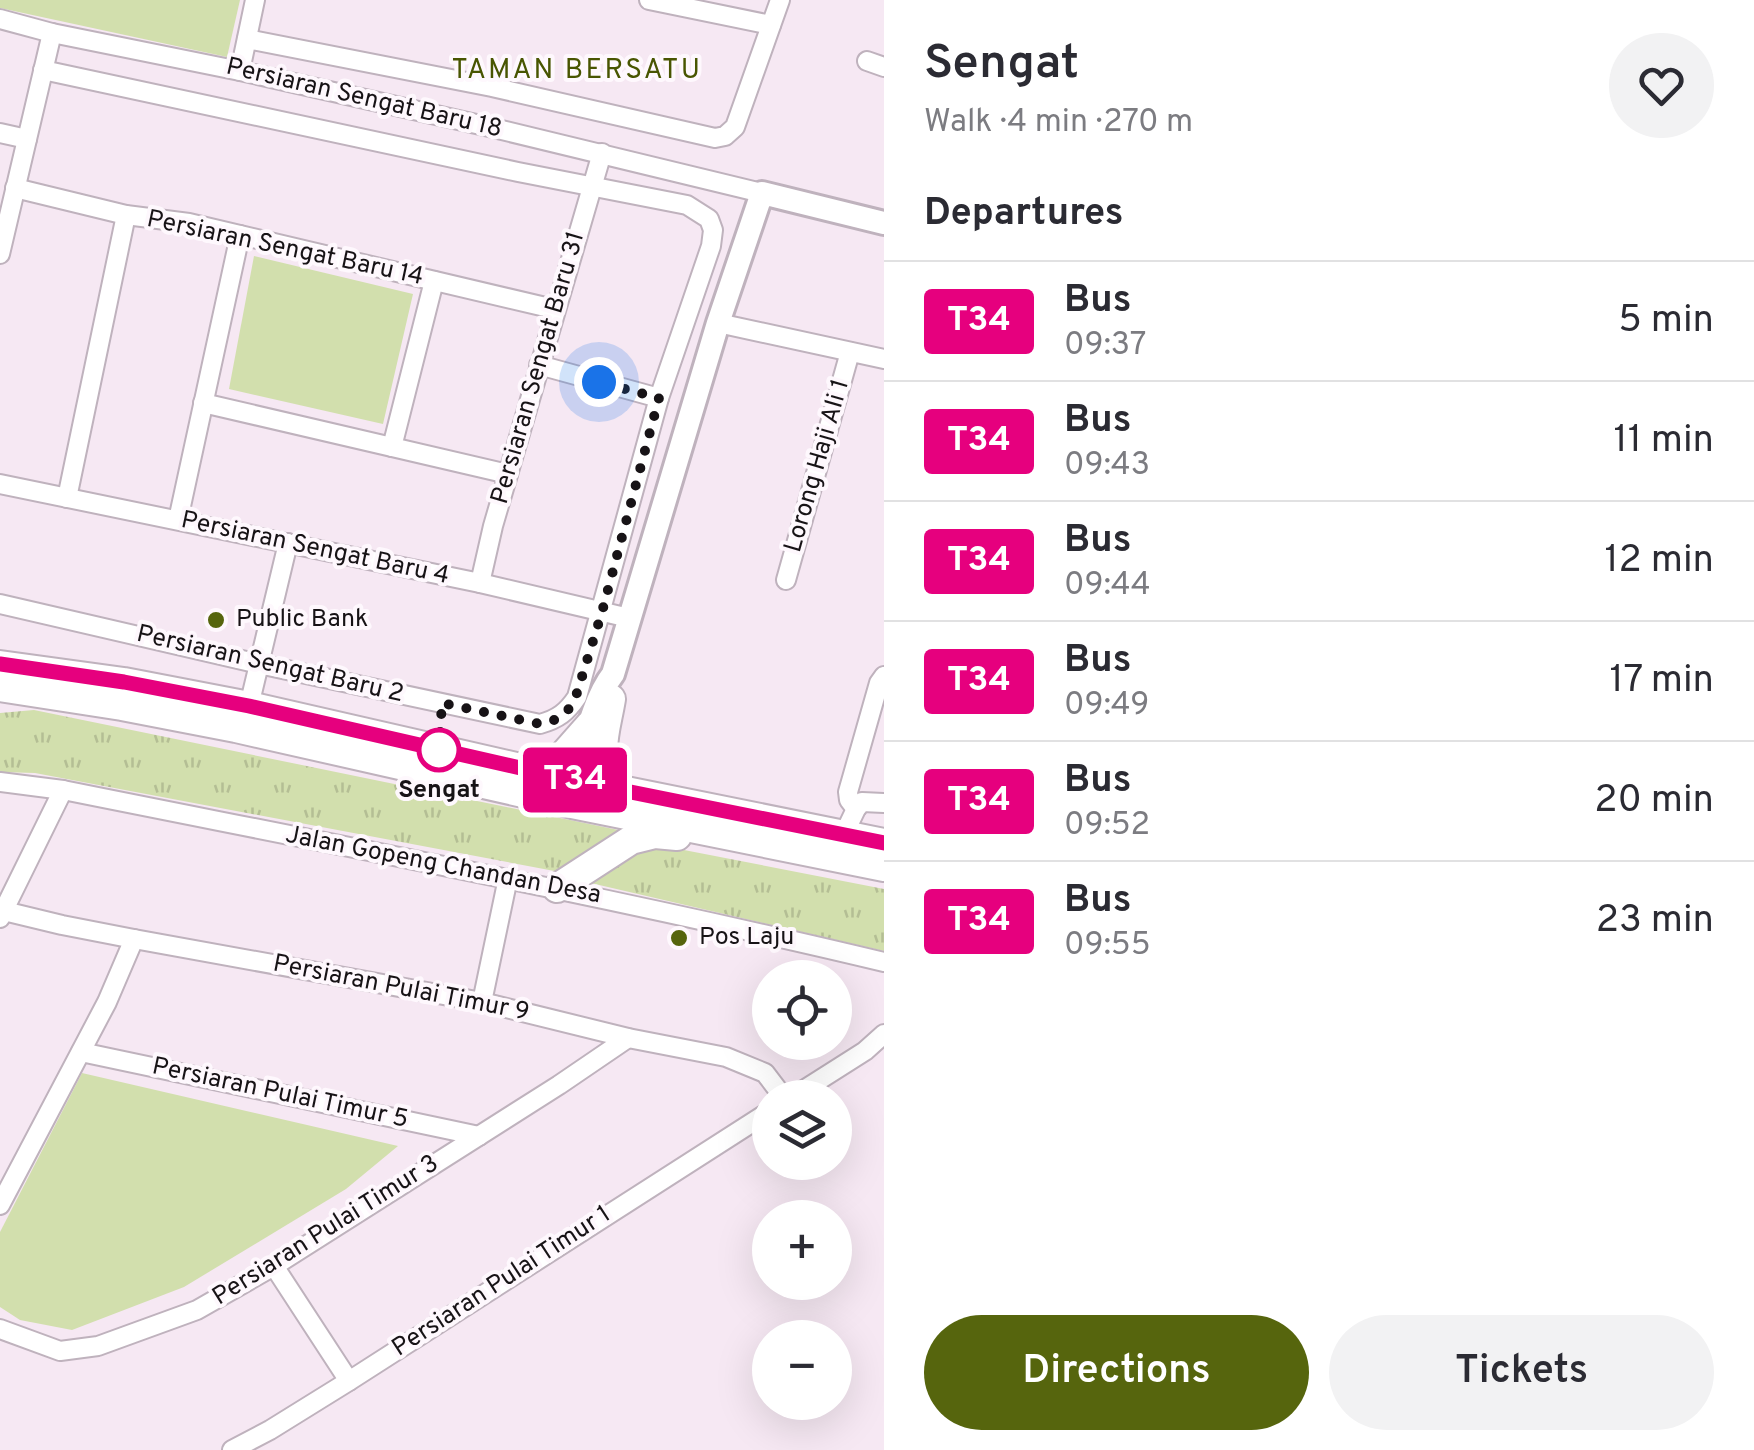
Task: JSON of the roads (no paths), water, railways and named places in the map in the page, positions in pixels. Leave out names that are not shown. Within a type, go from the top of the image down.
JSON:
[{"type":"highway","points":[[0,664],[249,706],[579,784],[850,822],[884,843]]},
{"type":"highway","points":[[612,686],[604,766],[625,791]]},
{"type":"highway","points":[[0,687],[122,706],[884,867]]},
{"type":"highway","points":[[540,772],[560,759],[590,725]]},
{"type":"highway","points":[[385,760],[434,764],[553,788],[579,784],[600,799],[684,817],[724,834]]},
{"type":"highway","points":[[557,888],[618,847],[642,836],[724,834]]},
{"type":"street","points":[[240,71],[255,0]]},
{"type":"street","points":[[650,0],[771,26]]},
{"type":"street","points":[[247,39],[492,87],[716,138],[735,127],[780,0]]},
{"type":"street","name":"Persiaran Sengat Baru 18","points":[[0,19],[602,153],[762,193]]},
{"type":"street","points":[[0,254],[52,33]]},
{"type":"street","points":[[43,70],[688,206],[710,218],[711,246],[659,398],[602,612]]},
{"type":"street","points":[[0,133],[27,139]]},
{"type":"street","name":"Persiaran Sengat Baru 31","points":[[480,583],[554,309],[602,153]]},
{"type":"street","name":"Persiaran Sengat Baru 14","points":[[16,188],[126,215],[189,223],[554,309]]},
{"type":"street","points":[[579,784],[612,686],[718,322],[762,193],[884,222]]},
{"type":"street","points":[[67,498],[126,215]]},
{"type":"street","points":[[178,520],[240,235]]},
{"type":"street","points":[[392,447],[434,281]]},
{"type":"street","points":[[718,322],[884,359]]},
{"type":"street","name":"Lorong Haji Ali 1","points":[[786,580],[850,352]]},
{"type":"street","points":[[538,366],[659,398]]},
{"type":"street","points":[[203,404],[508,474]]},
{"type":"street","name":"Persiaran Sengat Baru 4","points":[[0,484],[480,583],[629,618]]},
{"type":"street","points":[[249,706],[288,543]]},
{"type":"street","name":"Persiaran Sengat Baru 2","points":[[0,604],[540,724],[568,710],[576,696],[602,612]]},
{"type":"street","points":[[850,822],[848,792],[884,676]]},
{"type":"street","points":[[579,784],[590,725],[606,684],[612,686]]},
{"type":"street","name":"Jalan Gopeng Chandan Desa","points":[[0,782],[63,790],[508,878],[884,962]]},
{"type":"street","points":[[2,914],[63,790]]},
{"type":"street","points":[[850,822],[862,802],[884,803]]},
{"type":"street","points":[[482,1002],[508,878]]},
{"type":"street","name":"Persiaran Pulai Timur 9","points":[[2,914],[482,1002],[712,1054],[764,1072],[771,1080]]},
{"type":"street","points":[[0,1205],[107,1002],[134,939]]},
{"type":"street","points":[[817,1080],[865,1051],[884,1034]]},
{"type":"street","name":"Persiaran Pulai Timur 3","points":[[0,1329],[60,1352],[98,1346],[197,1310],[274,1266],[628,1038]]},
{"type":"street","name":"Persiaran Pulai Timur 5","points":[[81,1052],[479,1136]]},
{"type":"street","name":"Persiaran Pulai Timur 1","points":[[232,1450],[349,1381],[752,1123]]},
{"type":"street","points":[[274,1266],[349,1381]]},
{"type":"place","name":"Public Bank","points":[[216,620]]},
{"type":"place","name":"Sengat","points":[[439,750]]},
{"type":"place","name":"Pos Laju","points":[[679,938]]},
{"type":"district","name":"TAMAN BERSATU","points":[[577,71]]}]
